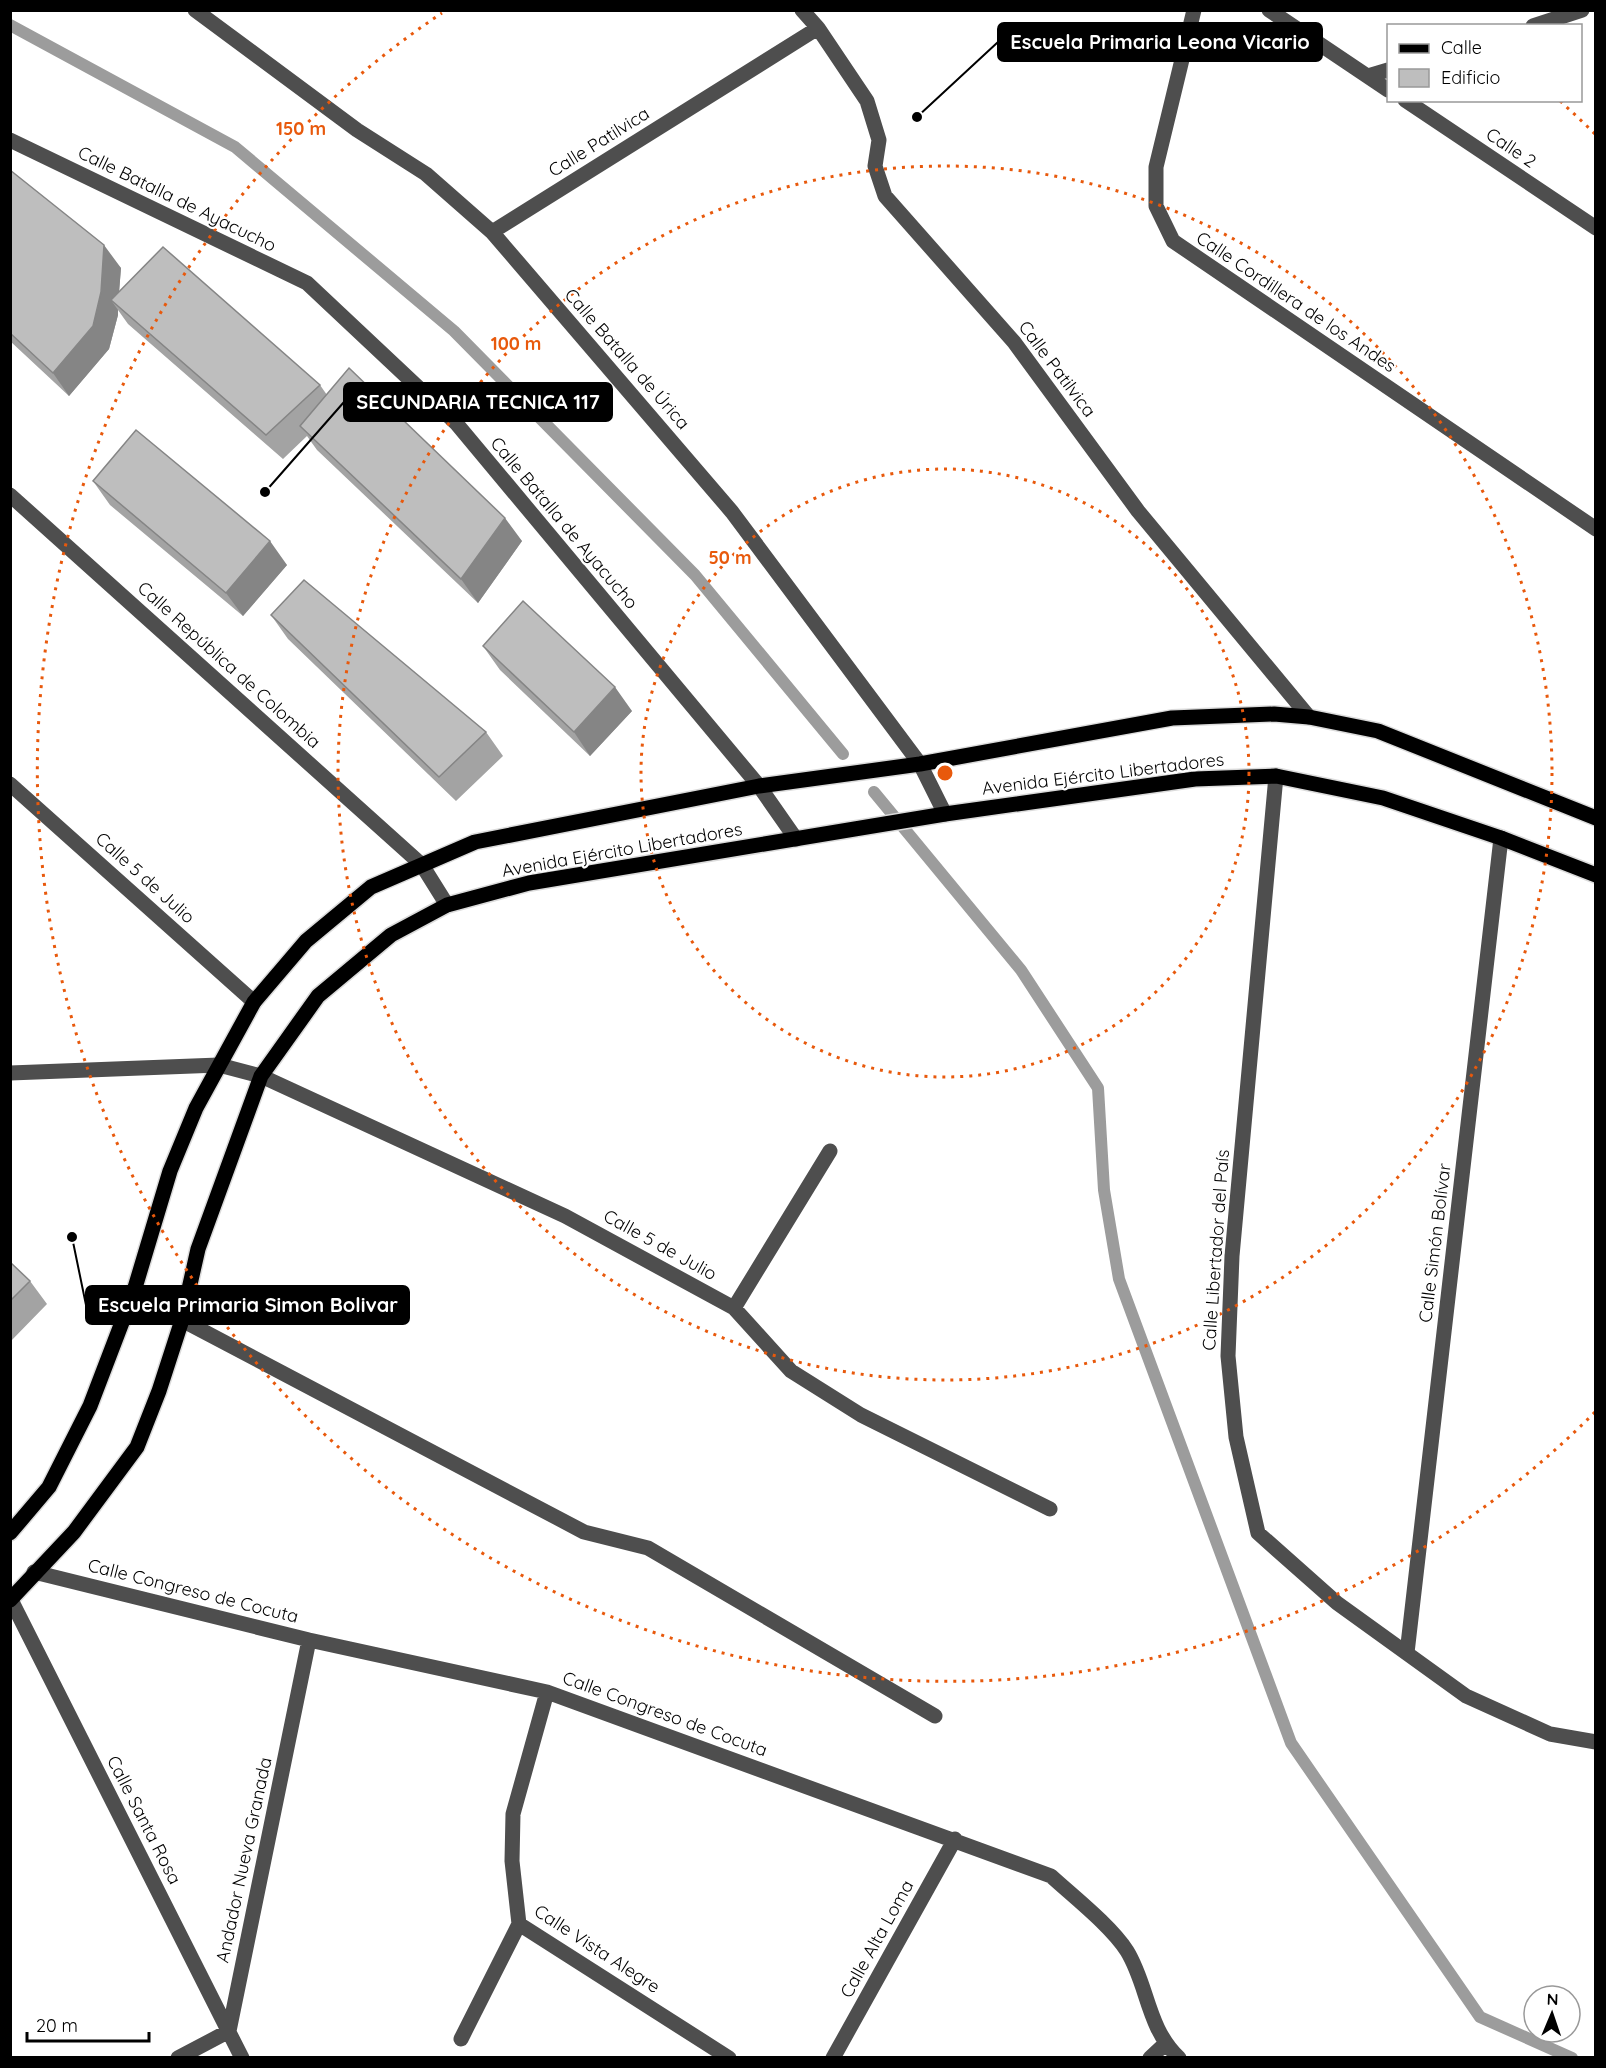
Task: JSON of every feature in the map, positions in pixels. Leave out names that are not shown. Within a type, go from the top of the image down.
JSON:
[{"type":"main road","name":"Avenida Ejército Libertadores","points":[[10,1533],[49,1487],[90,1406],[134,1291],[170,1171],[196,1108],[254,1002],[306,942],[371,887],[475,842],[759,786],[920,765],[1172,718],[1274,714],[1309,717],[1378,731],[1596,818]]},
{"type":"main road","name":"Avenida Ejército Libertadores","points":[[10,1600],[74,1532],[137,1447],[159,1391],[182,1320],[198,1249],[261,1076],[318,996],[391,935],[447,905],[529,883],[945,814],[1195,779],[1276,776],[1383,798],[1501,838],[1596,875]]},
{"type":"street","name":"Calle Batalla de Úrica","points":[[195,10],[357,130],[426,174],[492,232],[732,512],[920,765],[945,814]]},
{"type":"street","name":"Calle Patilvica","points":[[802,10],[818,28],[867,101],[879,140],[875,166],[885,196],[1014,342],[1138,511],[1309,717]]},
{"type":"street","name":"Calle Cordillera de los Andes","points":[[1194,10],[1156,167],[1156,206],[1173,241],[1596,529]]},
{"type":"street","points":[[1269,10],[1387,89]]},
{"type":"street","points":[[1539,24],[1582,10]]},
{"type":"street","name":"Calle Patilvica","points":[[492,232],[818,28]]},
{"type":"street","points":[[1368,76],[1387,71]]},
{"type":"street","name":"Calle 2","points":[[1408,102],[1596,228]]},
{"type":"street","name":"Calle Batalla de Ayacucho","points":[[10,141],[307,283],[456,423],[759,786],[796,839]]},
{"type":"street","name":"Calle República de Colombia","points":[[10,495],[422,865],[447,905]]},
{"type":"street","name":"Calle Libertador del País","points":[[1276,776],[1232,1256],[1228,1356],[1236,1437],[1258,1533],[1337,1603],[1466,1696],[1550,1734],[1596,1742]]},
{"type":"street","name":"Calle 5 de Julio","points":[[10,784],[254,1002]]},
{"type":"street","name":"Calle Simón Bolívar","points":[[1407,1653],[1501,838]]},
{"type":"street","name":"Calle 5 de Julio","points":[[10,1073],[219,1065],[261,1076],[565,1216],[734,1308],[791,1371],[861,1415],[1050,1509]]},
{"type":"street","points":[[734,1308],[830,1152]]},
{"type":"street","points":[[182,1320],[584,1532],[648,1548],[935,1716]]},
{"type":"street","name":"Calle Congreso de Cocuta","points":[[34,1572],[309,1640],[547,1692],[955,1839],[1051,1876],[1093,1914],[1127,1951],[1164,2044],[1179,2058]]},
{"type":"street","name":"Calle Santa Rosa","points":[[10,1600],[242,2058]]},
{"type":"street","name":"Andador Nueva Granada","points":[[229,2031],[309,1640]]},
{"type":"street","name":"Calle Vista Alegre","points":[[547,1692],[513,1814],[512,1862],[519,1924],[729,2058]]},
{"type":"street","name":"Calle Alta Loma","points":[[833,2058],[955,1839]]},
{"type":"street","points":[[461,2039],[519,1924]]},
{"type":"street","points":[[178,2058],[229,2031]]},
{"type":"street","points":[[1150,2058],[1164,2044]]},
{"type":"building","points":[[10,170],[104,245],[101,292],[93,326],[53,373],[10,333]]},
{"type":"building","points":[[163,247],[320,385],[266,435],[111,300]]},
{"type":"building","points":[[349,368],[505,518],[461,579],[300,426]]},
{"type":"building","points":[[136,430],[270,541],[226,593],[93,481]]},
{"type":"building","points":[[304,580],[486,732],[439,777],[271,615]]},
{"type":"building","points":[[523,601],[615,687],[574,732],[483,646]]},
{"type":"building","points":[[10,1262],[30,1281],[10,1301]]},
{"type":"waterway","points":[[10,25],[235,147],[454,331],[695,575],[843,754]]},
{"type":"waterway","points":[[874,792],[1021,970],[1098,1088],[1104,1190],[1119,1279],[1291,1743],[1480,2017],[1572,2058]]},
{"type":"place","name":"Escuela Primaria Leona Vicario","points":[[917,117]]},
{"type":"place","name":"SECUNDARIA TECNICA 117","points":[[265,492]]},
{"type":"place","name":"Escuela Primaria Simon Bolivar","points":[[72,1237]]}]
